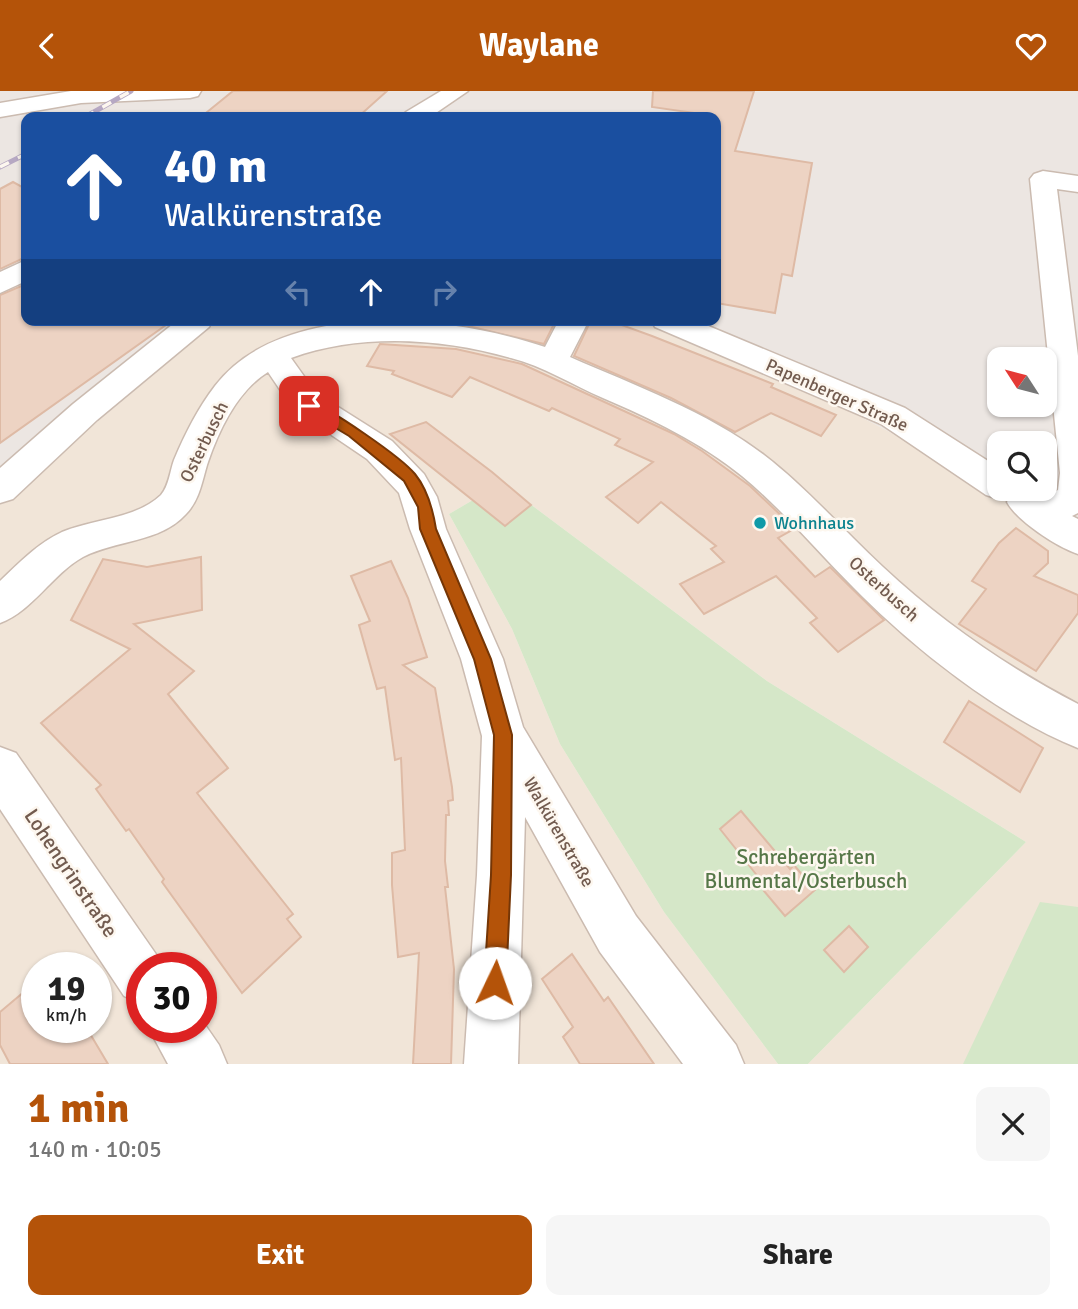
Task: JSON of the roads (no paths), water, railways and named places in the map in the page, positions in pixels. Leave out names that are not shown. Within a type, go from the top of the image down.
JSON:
[{"type":"street","points":[[422,112],[457,91]]},
{"type":"street","points":[[0,110],[87,93],[189,97]]},
{"type":"street","points":[[1042,513],[1074,498],[1078,473],[1043,179],[1078,184]]},
{"type":"street","points":[[0,269],[21,257]]},
{"type":"street","points":[[0,284],[21,272]]},
{"type":"street","points":[[0,489],[85,412],[191,326]]},
{"type":"street","points":[[552,362],[571,326]]},
{"type":"street","name":"Papenberger Straße","points":[[680,326],[893,416],[987,477]]},
{"type":"street","name":"Osterbusch","points":[[0,606],[73,544],[153,519],[175,503],[194,454],[214,414],[236,383],[274,353],[306,342],[345,334],[405,332],[462,338],[513,348],[552,362],[689,423],[734,451],[784,495],[889,597],[930,630],[1000,680],[1078,727]]},
{"type":"street","name":"Walkürenstraße","points":[[274,353],[286,377],[309,406],[354,433],[410,477],[425,507],[428,529],[482,659],[503,735],[618,934],[717,1064]]},
{"type":"street","points":[[1024,501],[1078,539]]},
{"type":"street","points":[[491,1064],[501,875],[503,735]]},
{"type":"street","name":"Lohengrinstraße","points":[[0,769],[126,954]]},
{"type":"street","points":[[186,1043],[200,1064]]},
{"type":"railway","points":[[94,112],[131,91]]},
{"type":"railway","points":[[0,167],[21,156]]},
{"type":"place","name":"Wohnhaus","points":[[760,523]]},
{"type":"park label","name":"Schrebergärten Blumental/Osterbusch","points":[[806,869]]}]
